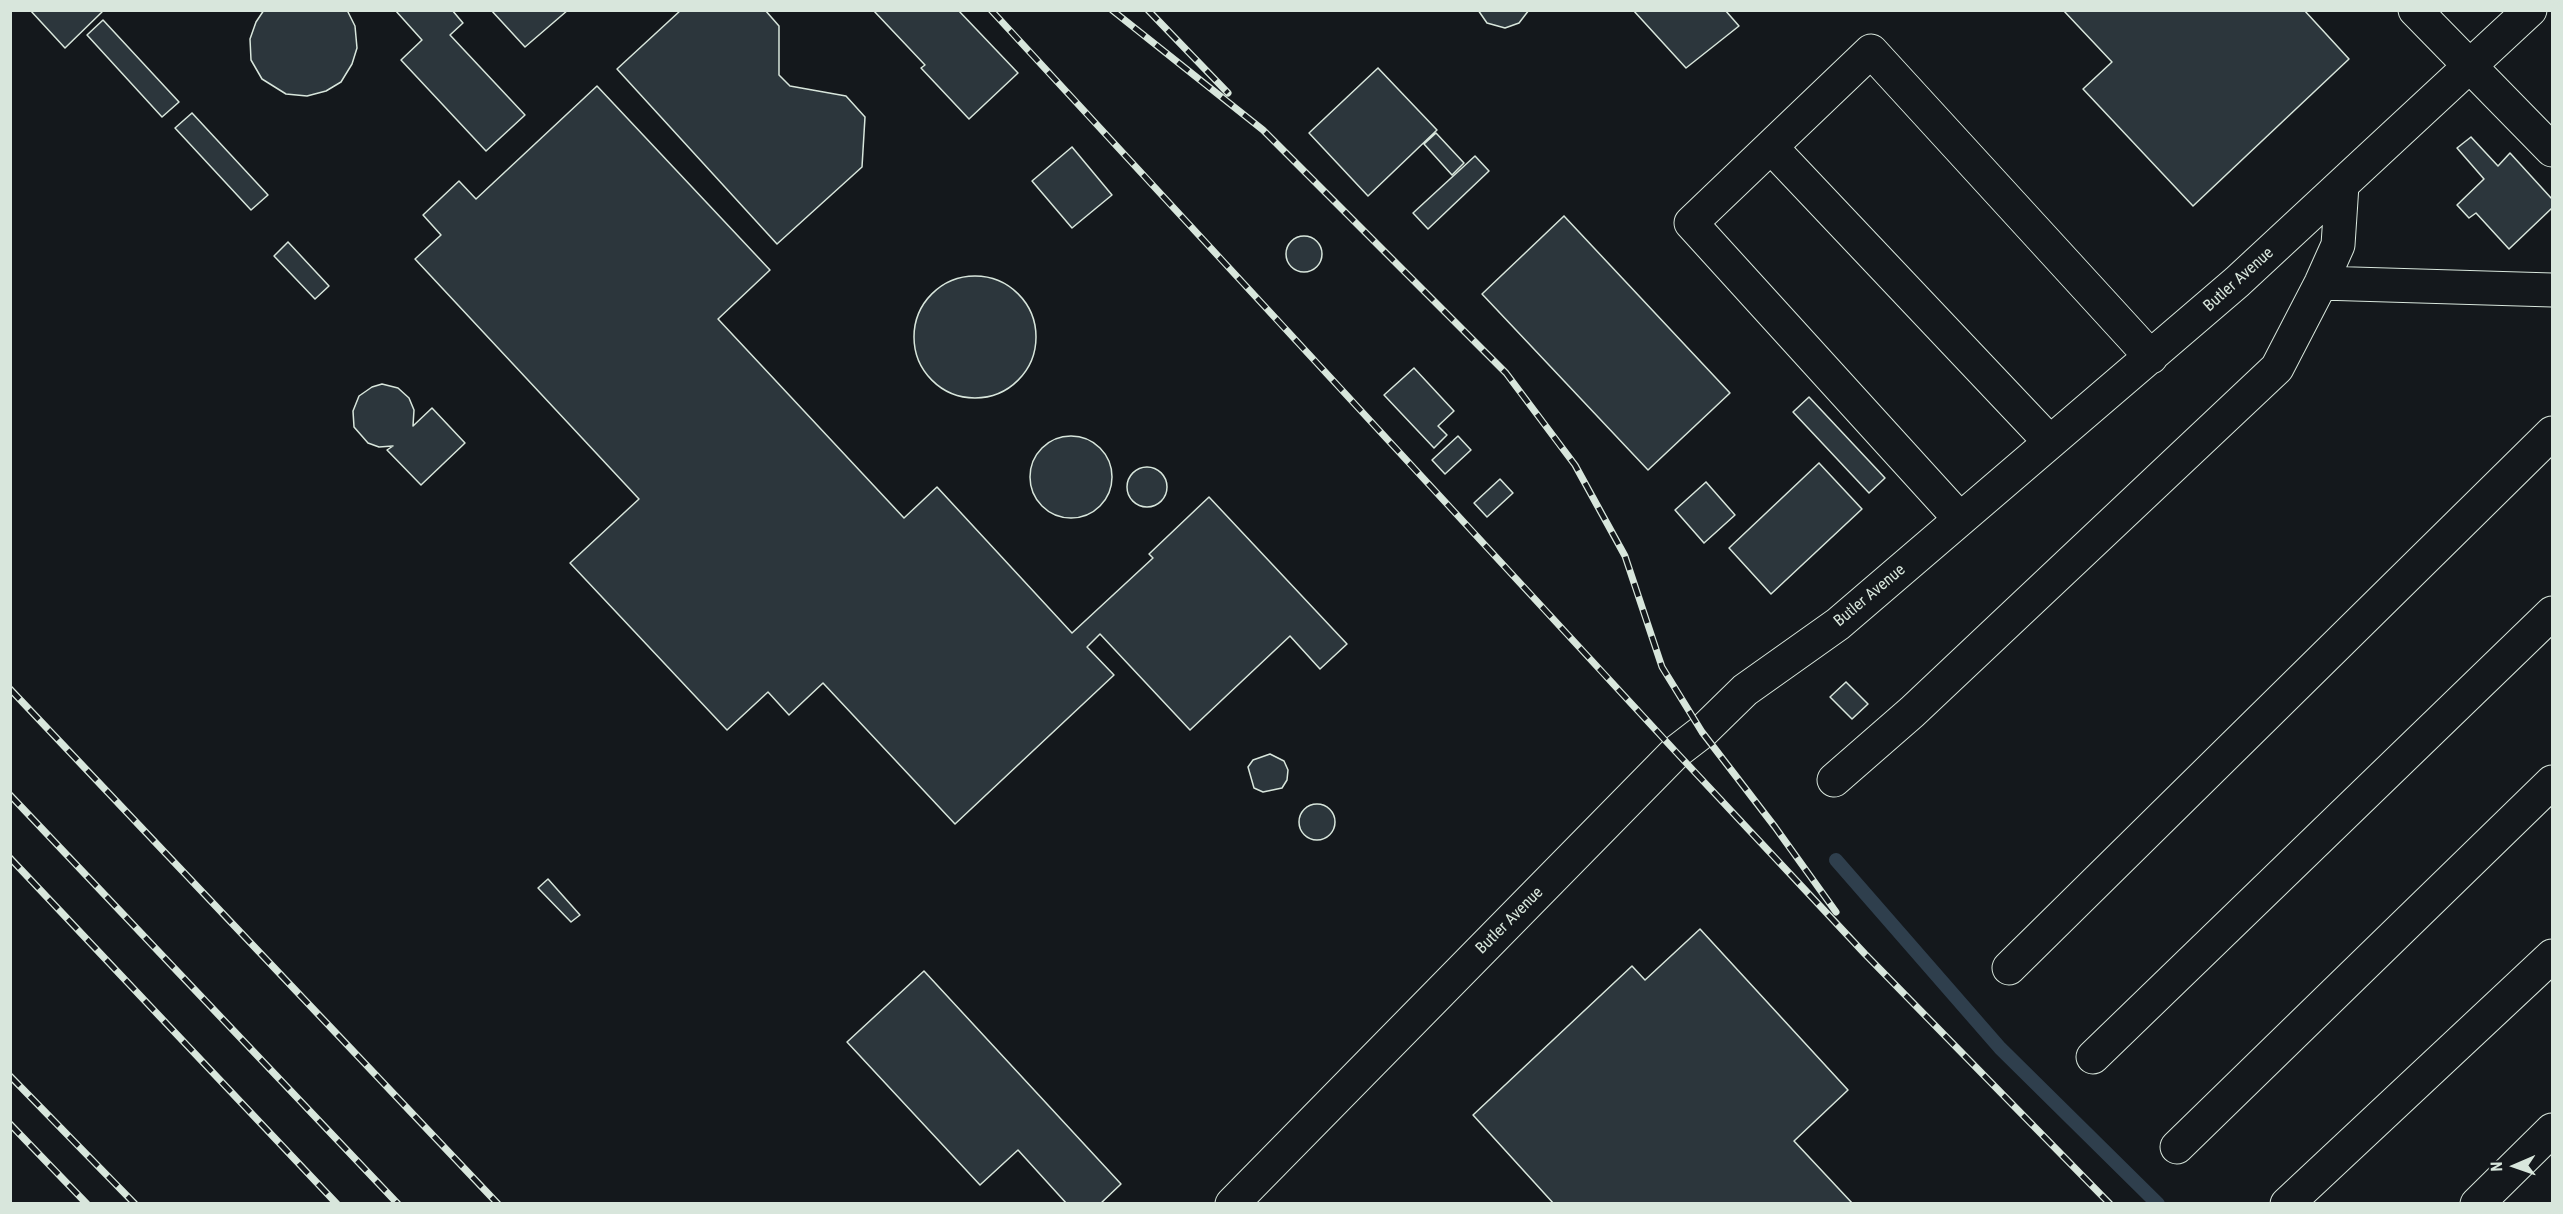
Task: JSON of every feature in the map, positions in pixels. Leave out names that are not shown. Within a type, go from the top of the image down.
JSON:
[{"type":"street","points":[[2415,10],[2553,150]]},
{"type":"street","name":"Butler Avenue","points":[[1232,1203],[1676,752],[1702,732],[1745,690],[1838,624],[2151,357],[2237,282],[2529,10]]},
{"type":"street","points":[[1960,519],[1691,223],[1871,51],[2151,357]]},
{"type":"street","points":[[1771,147],[2050,442]]},
{"type":"street","points":[[1834,780],[1912,712],[2277,368],[2321,283],[2337,245],[2342,185]]},
{"type":"street","points":[[2321,283],[2553,290]]},
{"type":"street","points":[[2009,968],[2553,433]]},
{"type":"street","points":[[2093,1058],[2553,613]]},
{"type":"street","points":[[2177,1147],[2553,782]]},
{"type":"street","points":[[2287,1203],[2553,956]]},
{"type":"street","points":[[2477,1203],[2553,1130]]},
{"type":"building","points":[[30,10],[100,10],[102,12],[65,48]]},
{"type":"building","points":[[264,10],[347,10],[355,26],[357,48],[352,64],[341,82],[326,91],[307,96],[286,94],[262,79],[251,60],[250,39],[256,22]]},
{"type":"building","points":[[395,10],[452,10],[463,23],[450,35],[525,115],[486,151],[401,60],[422,40]]},
{"type":"building","points":[[491,10],[568,10],[525,47]]},
{"type":"building","points":[[681,10],[765,10],[779,26],[779,75],[790,86],[846,96],[865,117],[862,167],[777,244],[617,69]]},
{"type":"building","points":[[873,10],[958,10],[1018,73],[969,119],[921,68],[925,65]]},
{"type":"building","points":[[1478,10],[1529,10],[1519,23],[1505,28],[1487,23]]},
{"type":"building","points":[[1633,10],[1725,10],[1739,26],[1686,68]]},
{"type":"building","points":[[2063,10],[2304,10],[2349,59],[2193,206],[2083,89],[2112,62]]},
{"type":"building","points":[[103,20],[179,102],[162,117],[87,35]]},
{"type":"building","points":[[1378,68],[1437,130],[1368,196],[1309,133]]},
{"type":"building","points":[[597,86],[770,270],[718,319],[904,518],[937,487],[1072,633],[1153,558],[1149,554],[1209,497],[1347,644],[1320,669],[1290,636],[1190,730],[1100,634],[1087,647],[1114,675],[955,824],[823,683],[789,715],[768,692],[727,730],[570,563],[639,499],[415,259],[441,235],[423,215],[459,181],[476,199]]},
{"type":"building","points":[[192,113],[268,195],[251,210],[175,128]]},
{"type":"building","points":[[1436,133],[1464,163],[1452,175],[1424,144]]},
{"type":"building","points":[[2471,137],[2498,166],[2510,153],[2552,199],[2552,208],[2509,249],[2476,213],[2469,218],[2457,205],[2484,179],[2457,148]]},
{"type":"building","points":[[1072,147],[1112,195],[1072,228],[1032,181]]},
{"type":"building","points":[[1475,156],[1489,171],[1428,229],[1413,213]]},
{"type":"building","points":[[1564,216],[1730,393],[1648,470],[1482,294]]},
{"type":"building","points":[[1304,236],[1317,241],[1322,254],[1317,267],[1304,272],[1291,267],[1286,254],[1291,241]]},
{"type":"building","points":[[288,242],[329,286],[315,299],[274,256]]},
{"type":"building","points":[[975,276],[998,281],[1009,286],[1018,294],[1026,303],[1031,314],[1036,337],[1031,360],[1026,371],[1018,380],[1009,388],[998,393],[975,398],[952,393],[941,388],[932,380],[924,371],[919,360],[914,337],[919,314],[924,303],[932,294],[941,286],[952,281]]},
{"type":"building","points":[[1414,368],[1454,411],[1438,426],[1447,435],[1434,448],[1384,395]]},
{"type":"building","points":[[382,384],[398,388],[409,398],[414,410],[413,426],[432,408],[465,443],[421,485],[387,450],[393,446],[379,447],[368,443],[354,427],[353,411],[359,396],[372,387]]},
{"type":"building","points":[[1809,397],[1885,478],[1869,493],[1793,412]]},
{"type":"building","points":[[1063,436],[1079,436],[1094,443],[1105,454],[1112,469],[1109,493],[1100,506],[1079,518],[1063,518],[1048,511],[1037,500],[1030,485],[1030,469],[1037,454],[1048,443]]},
{"type":"building","points":[[1458,436],[1471,450],[1445,474],[1432,460]]},
{"type":"building","points":[[1819,463],[1862,509],[1771,594],[1729,548]]},
{"type":"building","points":[[1147,467],[1155,468],[1161,473],[1166,479],[1166,495],[1161,501],[1155,506],[1147,507],[1139,506],[1133,501],[1128,495],[1127,487],[1128,479],[1133,473],[1139,468]]},
{"type":"building","points":[[1500,479],[1513,493],[1487,517],[1474,503]]},
{"type":"building","points":[[1706,482],[1735,515],[1704,543],[1675,510]]},
{"type":"building","points":[[1846,682],[1868,704],[1852,719],[1830,697]]},
{"type":"building","points":[[1270,754],[1284,761],[1288,770],[1287,780],[1282,788],[1263,792],[1254,788],[1248,767],[1253,760]]},
{"type":"building","points":[[1317,804],[1330,809],[1335,822],[1330,835],[1317,840],[1304,835],[1299,822],[1304,809]]},
{"type":"building","points":[[548,879],[580,915],[571,922],[538,888]]},
{"type":"building","points":[[1700,929],[1848,1090],[1794,1141],[1853,1204],[1554,1204],[1473,1115],[1632,966],[1645,980]]},
{"type":"building","points":[[924,971],[1121,1184],[1100,1204],[1067,1204],[1018,1150],[980,1185],[847,1042]]},
{"type":"waterway","points":[[1836,860],[2000,1048],[2158,1204]]},
{"type":"railway","points":[[991,10],[1865,954],[2110,1204]]},
{"type":"railway","points":[[1112,10],[1263,130],[1506,373],[1575,465],[1625,556],[1662,667],[1702,732],[1775,827],[1836,912]]},
{"type":"railway","points":[[1148,10],[1228,93]]},
{"type":"railway","points":[[10,689],[498,1204]]},
{"type":"railway","points":[[10,795],[398,1204]]},
{"type":"railway","points":[[10,858],[337,1204]]},
{"type":"railway","points":[[10,1076],[135,1204]]},
{"type":"railway","points":[[10,1124],[87,1204]]}]
